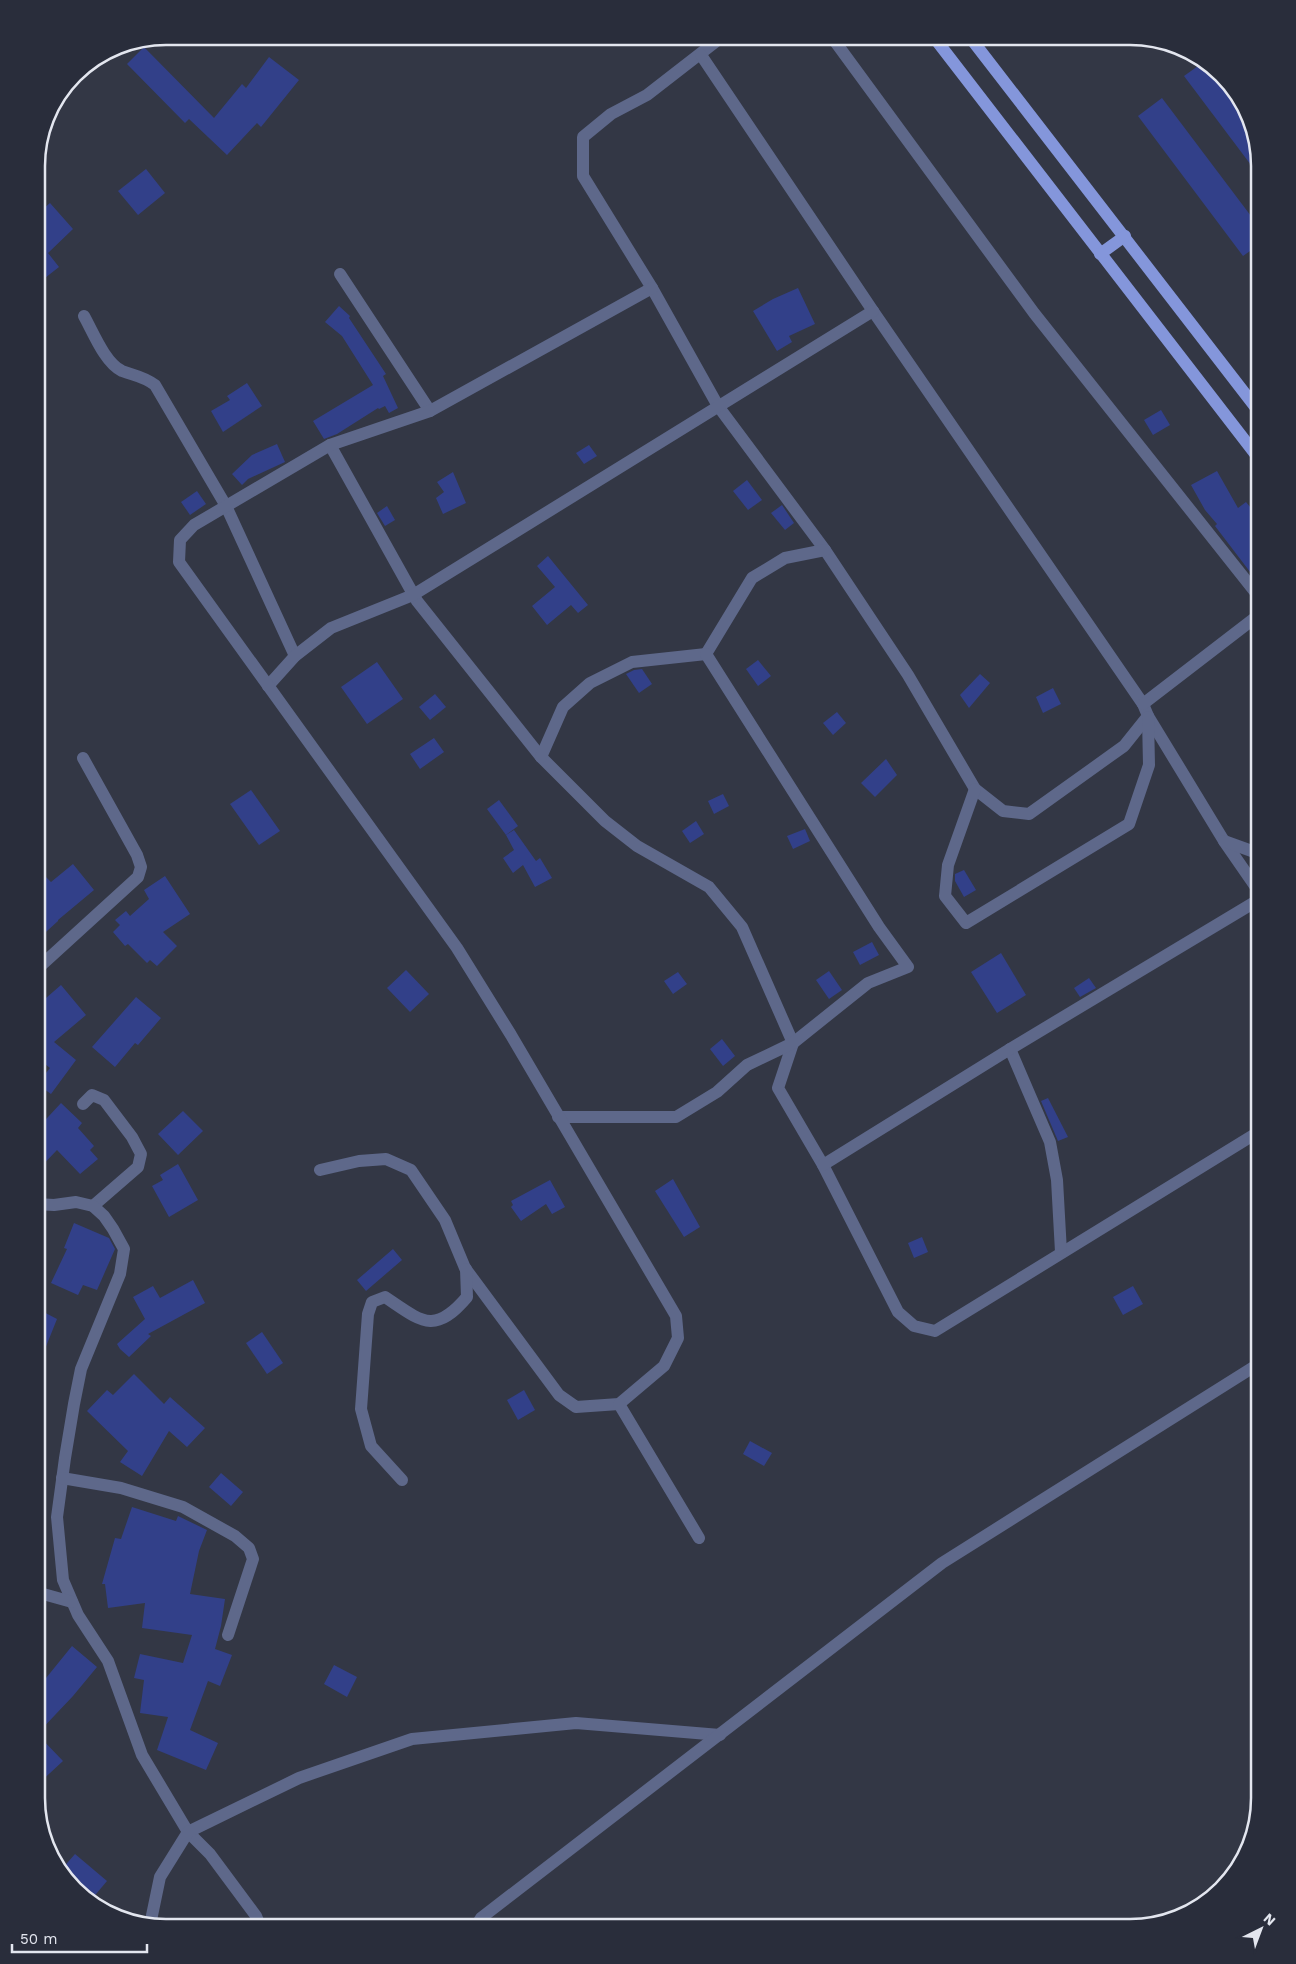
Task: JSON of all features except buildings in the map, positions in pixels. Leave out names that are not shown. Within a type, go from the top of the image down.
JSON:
[{"type":"main road","points":[[940,45],[1251,448]]},
{"type":"main road","points":[[979,45],[1251,400]]},
{"type":"main road","points":[[1100,254],[1125,236]]},
{"type":"street","points":[[713,45],[647,95],[611,114],[583,137],[584,176],[652,288],[718,406],[825,550],[908,675],[975,789],[1003,811],[1029,814],[1124,746],[1146,710],[1251,622]]},
{"type":"street","points":[[837,45],[1034,313],[1251,587]]},
{"type":"street","points":[[701,55],[873,311],[1146,710],[1224,841],[1251,880]]},
{"type":"street","points":[[340,274],[430,411]]},
{"type":"street","points":[[320,1170],[359,1161],[386,1159],[411,1170],[445,1220],[466,1268],[558,1395],[576,1407],[619,1404],[664,1366],[678,1338],[676,1316],[457,948],[179,562],[180,540],[194,525],[330,445],[430,411],[652,288]]},
{"type":"street","points":[[268,686],[294,656],[331,628],[413,595],[873,311]]},
{"type":"street","points":[[84,316],[110,361],[121,370],[144,377],[155,385],[226,506],[294,656]]},
{"type":"street","points":[[330,445],[413,595],[542,757],[605,822],[637,846],[709,887],[742,928],[793,1043],[778,1088],[823,1165],[898,1312],[914,1326],[935,1331],[1251,1136]]},
{"type":"street","points":[[706,654],[752,578],[785,558],[825,550]]},
{"type":"street","points":[[542,757],[562,708],[590,683],[632,662],[706,654]]},
{"type":"street","points":[[558,1116],[676,1117],[717,1092],[747,1065],[793,1043],[868,983],[908,967],[879,927],[706,654]]},
{"type":"street","points":[[975,789],[948,865],[945,896],[966,923],[1130,824],[1149,765],[1146,710]]},
{"type":"street","points":[[45,962],[138,877],[141,867],[137,855],[83,758]]},
{"type":"street","points":[[1224,841],[1251,851]]},
{"type":"street","points":[[823,1165],[1010,1049],[1251,904]]},
{"type":"street","points":[[1010,1049],[1050,1142],[1057,1180],[1061,1252]]},
{"type":"street","points":[[83,1104],[92,1095],[104,1100],[132,1137],[141,1154],[138,1167],[93,1206]]},
{"type":"street","points":[[45,1205],[54,1206],[76,1202],[93,1206],[104,1216],[124,1249],[120,1274],[81,1369],[57,1517],[63,1580],[78,1615],[108,1661],[142,1755],[188,1832],[210,1854],[257,1919]]},
{"type":"street","points":[[402,1480],[371,1446],[361,1409],[368,1314],[372,1302],[385,1297],[420,1320],[437,1320],[454,1313],[467,1297],[466,1268]]},
{"type":"street","points":[[481,1919],[942,1563],[1251,1369]]},
{"type":"street","points":[[619,1404],[699,1538]]},
{"type":"street","points":[[62,1478],[121,1488],[183,1508],[235,1536],[249,1548],[253,1560],[228,1635]]},
{"type":"street","points":[[45,1594],[72,1602]]},
{"type":"street","points":[[151,1918],[160,1877],[188,1832],[299,1778],[412,1739],[576,1723],[720,1735]]}]
